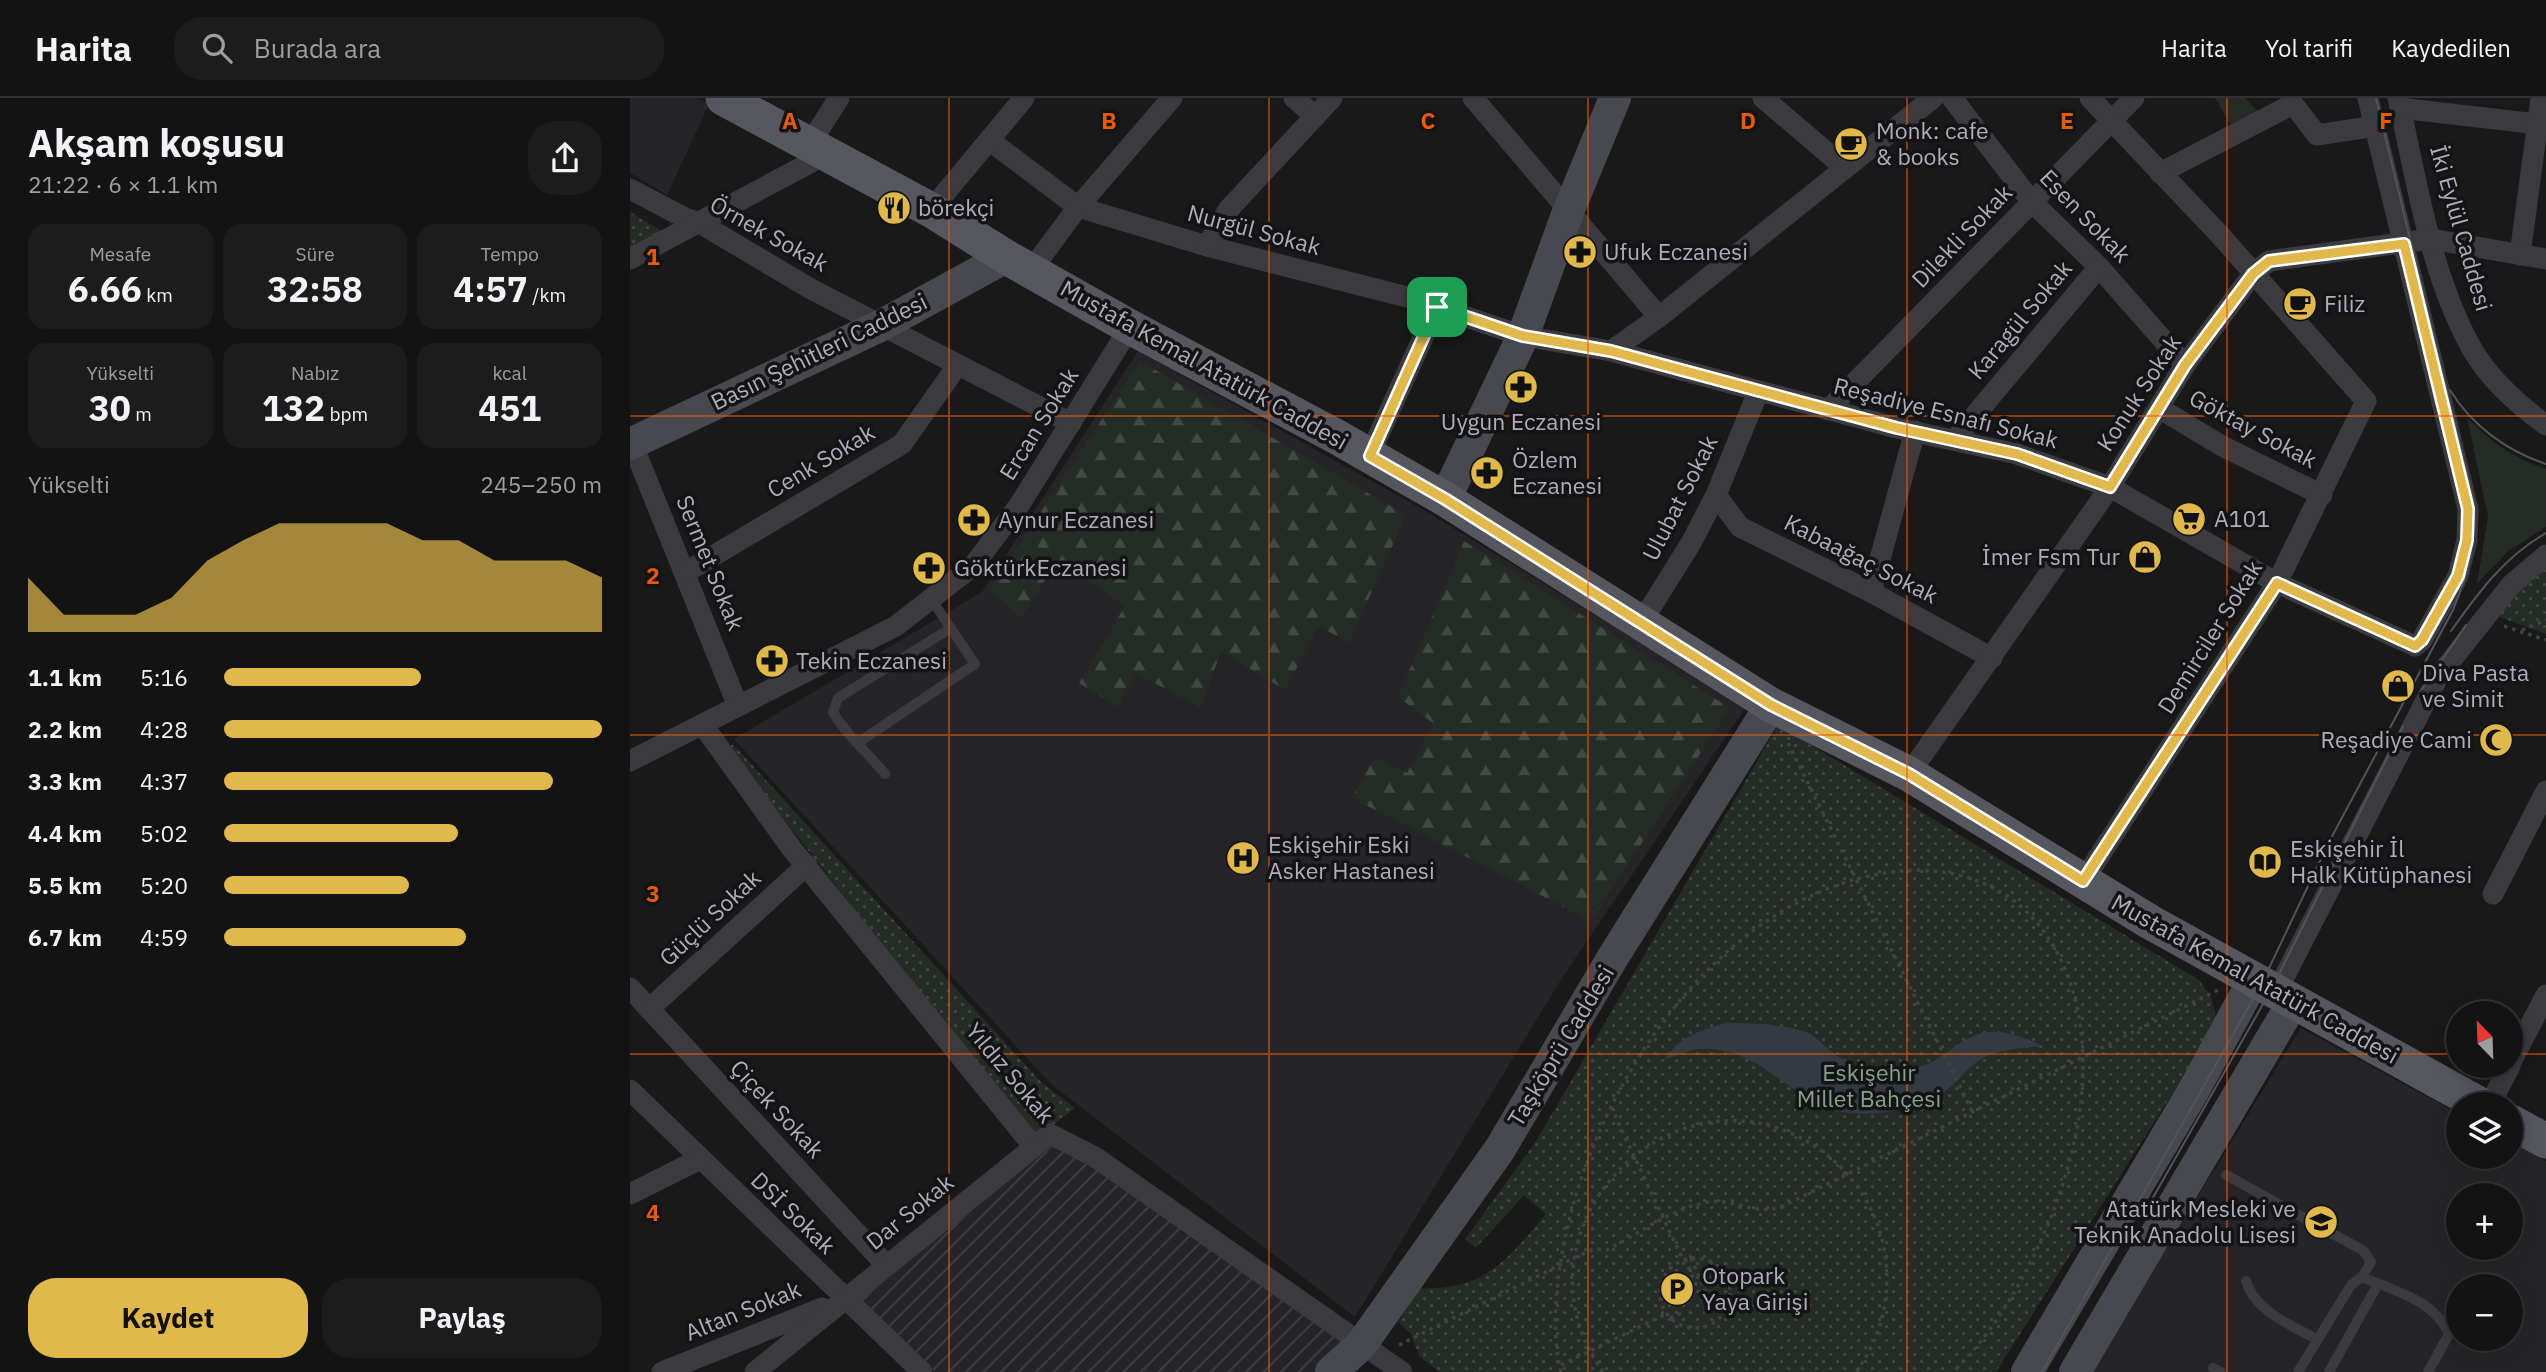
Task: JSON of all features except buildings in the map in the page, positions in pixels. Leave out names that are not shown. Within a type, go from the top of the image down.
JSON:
[{"type":"main road","name":"Mustafa Kemal Atatürk Caddesi","points":[[723,98],[813,151],[931,210],[1130,327],[1445,499],[1641,623],[1776,718],[1909,774],[2263,990],[2456,1092]]},
{"type":"main road","points":[[1445,499],[1523,336],[1568,212],[1615,98]]},
{"type":"main road","name":"Basın Şehitleri Caddesi","points":[[631,443],[1019,263]]},
{"type":"main road","name":"Taşköprü Caddesi","points":[[1331,1372],[1361,1345],[1500,1149],[1613,957],[1776,718]]},
{"type":"main road","points":[[2027,1372],[2195,1088],[2263,990]]},
{"type":"main road","points":[[2075,1372],[2263,990]]},
{"type":"main road","points":[[2523,1129],[2546,1141]]},
{"type":"street","points":[[630,259],[698,222],[813,151],[839,98]]},
{"type":"street","points":[[1019,263],[1078,207],[1172,98]]},
{"type":"street","points":[[1294,98],[1315,116]]},
{"type":"street","points":[[1207,246],[1228,210],[1332,98]]},
{"type":"street","points":[[1473,98],[1660,317]]},
{"type":"street","points":[[1763,98],[1844,167]]},
{"type":"street","points":[[1611,351],[1660,317],[1933,98]]},
{"type":"street","name":"Esen Sokak","points":[[1952,98],[2032,202],[2099,267],[2185,365]]},
{"type":"street","name":"Demirciler Sokak","points":[[2083,881],[2277,583],[2366,401],[2090,98]]},
{"type":"street","name":"Dilekli Sokak","points":[[1828,410],[2134,98]]},
{"type":"street","points":[[2368,98],[2404,244]]},
{"type":"street","points":[[2520,255],[2542,124],[2541,98]]},
{"type":"street","points":[[931,210],[1020,99]]},
{"type":"street","points":[[2399,103],[2542,124]]},
{"type":"street","name":"İki Eylül Caddesi","points":[[2399,103],[2431,239],[2452,308],[2473,350],[2499,385],[2546,425]]},
{"type":"street","points":[[2160,173],[2294,104],[2317,135],[2375,126]]},
{"type":"street","name":"Nurgül Sokak","points":[[989,140],[1078,207],[1207,246],[1437,307],[1523,336]]},
{"type":"street","name":"Örnek Sokak","points":[[630,189],[698,222],[811,289],[1071,423]]},
{"type":"street","points":[[2431,239],[2546,259]]},
{"type":"street","name":"Konuk Sokak","points":[[1909,774],[2110,487],[2185,365],[2253,274],[2269,261],[2431,239]]},
{"type":"street","name":"Reşadiye Esnafı Sokak","points":[[1523,336],[1611,351],[1828,410],[2017,454],[2110,487],[2277,583],[2415,646],[2422,640],[2458,576],[2467,540],[2468,509],[2404,244]]},
{"type":"street","name":"Karagül Sokak","points":[[1955,439],[2099,267]]},
{"type":"street","points":[[1370,456],[1437,307]]},
{"type":"street","name":"Ercan Sokak","points":[[631,758],[896,626],[973,566],[1020,504],[1130,327]]},
{"type":"street","name":"Cenk Sokak","points":[[686,572],[902,444],[957,366]]},
{"type":"street","name":"Ulubat Sokak","points":[[1641,623],[1691,543],[1716,495],[1758,392]]},
{"type":"street","name":"Göktay Sokak","points":[[2159,408],[2222,446],[2322,495]]},
{"type":"street","points":[[1871,592],[1915,431]]},
{"type":"street","name":"Sermet Sokak","points":[[631,443],[686,572],[737,704]]},
{"type":"street","name":"Kabaağaç Sokak","points":[[1716,495],[1740,527],[1871,592],[1992,658]]},
{"type":"street","points":[[2263,990],[2438,677],[2511,585],[2546,555]]},
{"type":"street","name":"Yıldız Sokak","points":[[702,724],[792,849],[807,864],[1034,1147],[1049,1134],[1095,1157],[1361,1345]]},
{"type":"street","points":[[2493,894],[2546,791]]},
{"type":"street","name":"Güçlü Sokak","points":[[649,1009],[807,864]]},
{"type":"street","name":"Çiçek Sokak","points":[[630,988],[886,1265]]},
{"type":"street","points":[[2524,1037],[2546,995]]},
{"type":"street","name":"DSİ Sokak","points":[[630,1090],[922,1372]]},
{"type":"street","name":"Dar Sokak","points":[[755,1372],[1034,1147]]},
{"type":"street","points":[[630,1194],[700,1159]]},
{"type":"street","name":"Altan Sokak","points":[[662,1372],[844,1299]]},
{"type":"street","points":[[1361,1345],[1402,1372]]},
{"type":"lane","points":[[859,742],[975,664],[930,599]]},
{"type":"lane","points":[[886,774],[859,742],[843,729],[833,712],[838,698],[951,628]]},
{"type":"lane","points":[[2226,1175],[2364,1251],[2371,1262],[2362,1277],[2351,1284],[2318,1339],[2304,1370]]},
{"type":"lane","points":[[2362,1277],[2429,1307],[2443,1321],[2449,1334],[2428,1372]]},
{"type":"lane","points":[[2246,1281],[2250,1297],[2269,1312],[2318,1339]]},
{"type":"lane","points":[[2329,1372],[2378,1284]]},
{"type":"path","points":[[2482,619],[2546,640]]},
{"type":"path","points":[[2520,630],[2546,620]]},
{"type":"path","points":[[1776,718],[1972,1111]]},
{"type":"path","points":[[1562,1372],[1555,1324],[1560,1264],[1566,1225],[1580,1174],[1611,1107],[1658,1027],[1711,967],[1779,914],[1824,891],[1857,879],[1886,872],[1937,871],[1983,883],[2022,907],[2045,934],[2064,966],[2079,1016],[2083,1056],[2076,1135],[2065,1178],[2045,1230],[1993,1326],[1953,1372]]},
{"type":"path","points":[[1399,1345],[1560,1264],[1594,1249],[1607,1250],[1664,1220],[1708,1202],[1772,1211],[2083,1056],[2263,990]]},
{"type":"path","points":[[1611,1107],[1706,1308]]},
{"type":"path","points":[[1603,1372],[1589,1350],[1574,1305],[1574,1258],[1583,1223],[1593,1202],[1614,1173],[1634,1155],[1661,1138],[1706,1124],[1742,1122],[1798,1137],[1819,1149],[1846,1172],[1867,1201],[1877,1222],[1887,1268],[1885,1303],[1880,1326],[1856,1372]]},
{"type":"path","points":[[1691,1258],[1712,1306]]},
{"type":"path","points":[[1691,1258],[1705,1259],[1723,1272],[1731,1293],[1729,1304],[1716,1322],[1706,1327],[1684,1327],[1668,1316],[1661,1304],[1661,1283],[1674,1265],[1691,1258]]},
{"type":"path","points":[[1560,1365],[1668,1316],[1681,1313]]},
{"type":"shaded area","points":[[630,98],[697,98],[709,104],[667,195],[630,173]]},
{"type":"shaded area","name":"Eskişehir Eski Asker Hastanesi","points":[[1138,351],[1422,509],[1746,707],[1562,978],[1355,1317],[1051,1084],[734,739],[982,592]]},
{"type":"shaded area","points":[[1727,1023],[1797,1029],[1815,1037],[1849,1063],[1881,1072],[1914,1069],[1933,1061],[1976,1035],[1993,1032],[2014,1035],[2042,1046],[1985,1057],[1944,1092],[1923,1103],[1887,1112],[1851,1113],[1831,1109],[1812,1100],[1760,1066],[1723,1050],[1701,1049],[1665,1059],[1684,1039]]},
{"type":"shaded area","name":"Atatürk Mesleki ve Teknik Anadolu Lisesi","points":[[2301,1028],[2446,1107],[2446,1169],[2523,1169],[2523,1149],[2546,1161],[2546,1372],[2091,1372]]},
{"type":"shaded area","points":[[1053,1146],[1094,1166],[1347,1344],[1314,1372],[935,1372],[857,1299]]},
{"type":"green space","points":[[2215,98],[2245,98],[2258,111],[2233,129]]},
{"type":"green space","points":[[630,212],[670,236],[630,259]]},
{"type":"green space","points":[[1140,361],[1406,515],[1349,643],[1319,626],[1285,690],[1221,651],[1201,708],[1136,673],[1118,707],[1079,683],[1125,606],[1058,559],[1021,618],[990,589]]},
{"type":"green space","points":[[2467,417],[2503,448],[2546,469],[2546,527],[2508,551],[2477,584],[2488,517]]},
{"type":"green space","points":[[1464,541],[1730,708],[1591,921],[1352,798],[1375,757],[1407,773],[1433,723],[1398,697]]},
{"type":"green space","points":[[2546,562],[2546,634],[2494,615]]},
{"type":"green space","name":"Eskişehir Millet Bahçesi","points":[[1778,725],[2199,980],[2212,999],[2217,1023],[1996,1372],[1439,1372],[1420,1357],[1410,1333],[1398,1322],[1419,1288],[1442,1288],[1478,1278],[1506,1258],[1546,1214],[1524,1195],[1476,1248],[1465,1239],[1535,1143]]},
{"type":"green space","points":[[733,744],[1042,1083],[1075,1108],[1035,1139],[728,748]]},
{"type":"tram line","points":[[2042,1372],[2261,985],[2329,842],[2453,610],[2467,570],[2474,529],[2473,500],[2376,98]]},
{"type":"tram line","points":[[2450,390],[2469,415],[2492,436],[2518,452],[2546,464]]},
{"type":"tram line","points":[[2451,631],[2505,565],[2546,533]]},
{"type":"tram line","points":[[2422,689],[2466,625]]},
{"type":"tram line","points":[[2142,1217],[2271,990],[2403,726]]},
{"type":"place","name":"Monk: cafe & books","points":[[1851,144]]},
{"type":"place","name":"börekçi","points":[[894,208]]},
{"type":"place","name":"Ufuk Eczanesi","points":[[1580,252]]},
{"type":"place","name":"Filiz","points":[[2300,304]]},
{"type":"place","name":"Uygun Eczanesi","points":[[1521,387]]},
{"type":"place","name":"Özlem Eczanesi","points":[[1487,473]]},
{"type":"place","name":"A101","points":[[2189,519]]},
{"type":"place","name":"Aynur Eczanesi","points":[[974,520]]},
{"type":"place","name":"İmer Fsm Tur","points":[[2145,557]]},
{"type":"place","name":"GöktürkEczanesi","points":[[929,568]]},
{"type":"place","name":"Tekin Eczanesi","points":[[772,661]]},
{"type":"place","name":"Diva Pasta ve Simit","points":[[2398,686]]},
{"type":"place","name":"Reşadiye Cami","points":[[2496,740]]},
{"type":"place","name":"Eskişehir Eski Asker Hastanesi","points":[[1243,858]]},
{"type":"place","name":"Eskişehir İl Halk Kütüphanesi","points":[[2265,862]]},
{"type":"place","name":"Atatürk Mesleki ve Teknik Anadolu Lisesi","points":[[2321,1222]]},
{"type":"place","name":"Otopark Yaya Girişi","points":[[1677,1289]]},
{"type":"route","points":[[2404,244],[2463,483],[2468,509],[2467,540],[2458,576],[2422,640],[2415,646],[2277,583],[2083,881],[1909,774],[1771,705],[1445,499],[1370,456],[1437,307],[1523,336],[1611,351],[1897,428],[2017,454],[2110,487],[2185,365],[2253,274],[2269,261],[2404,244]]}]
